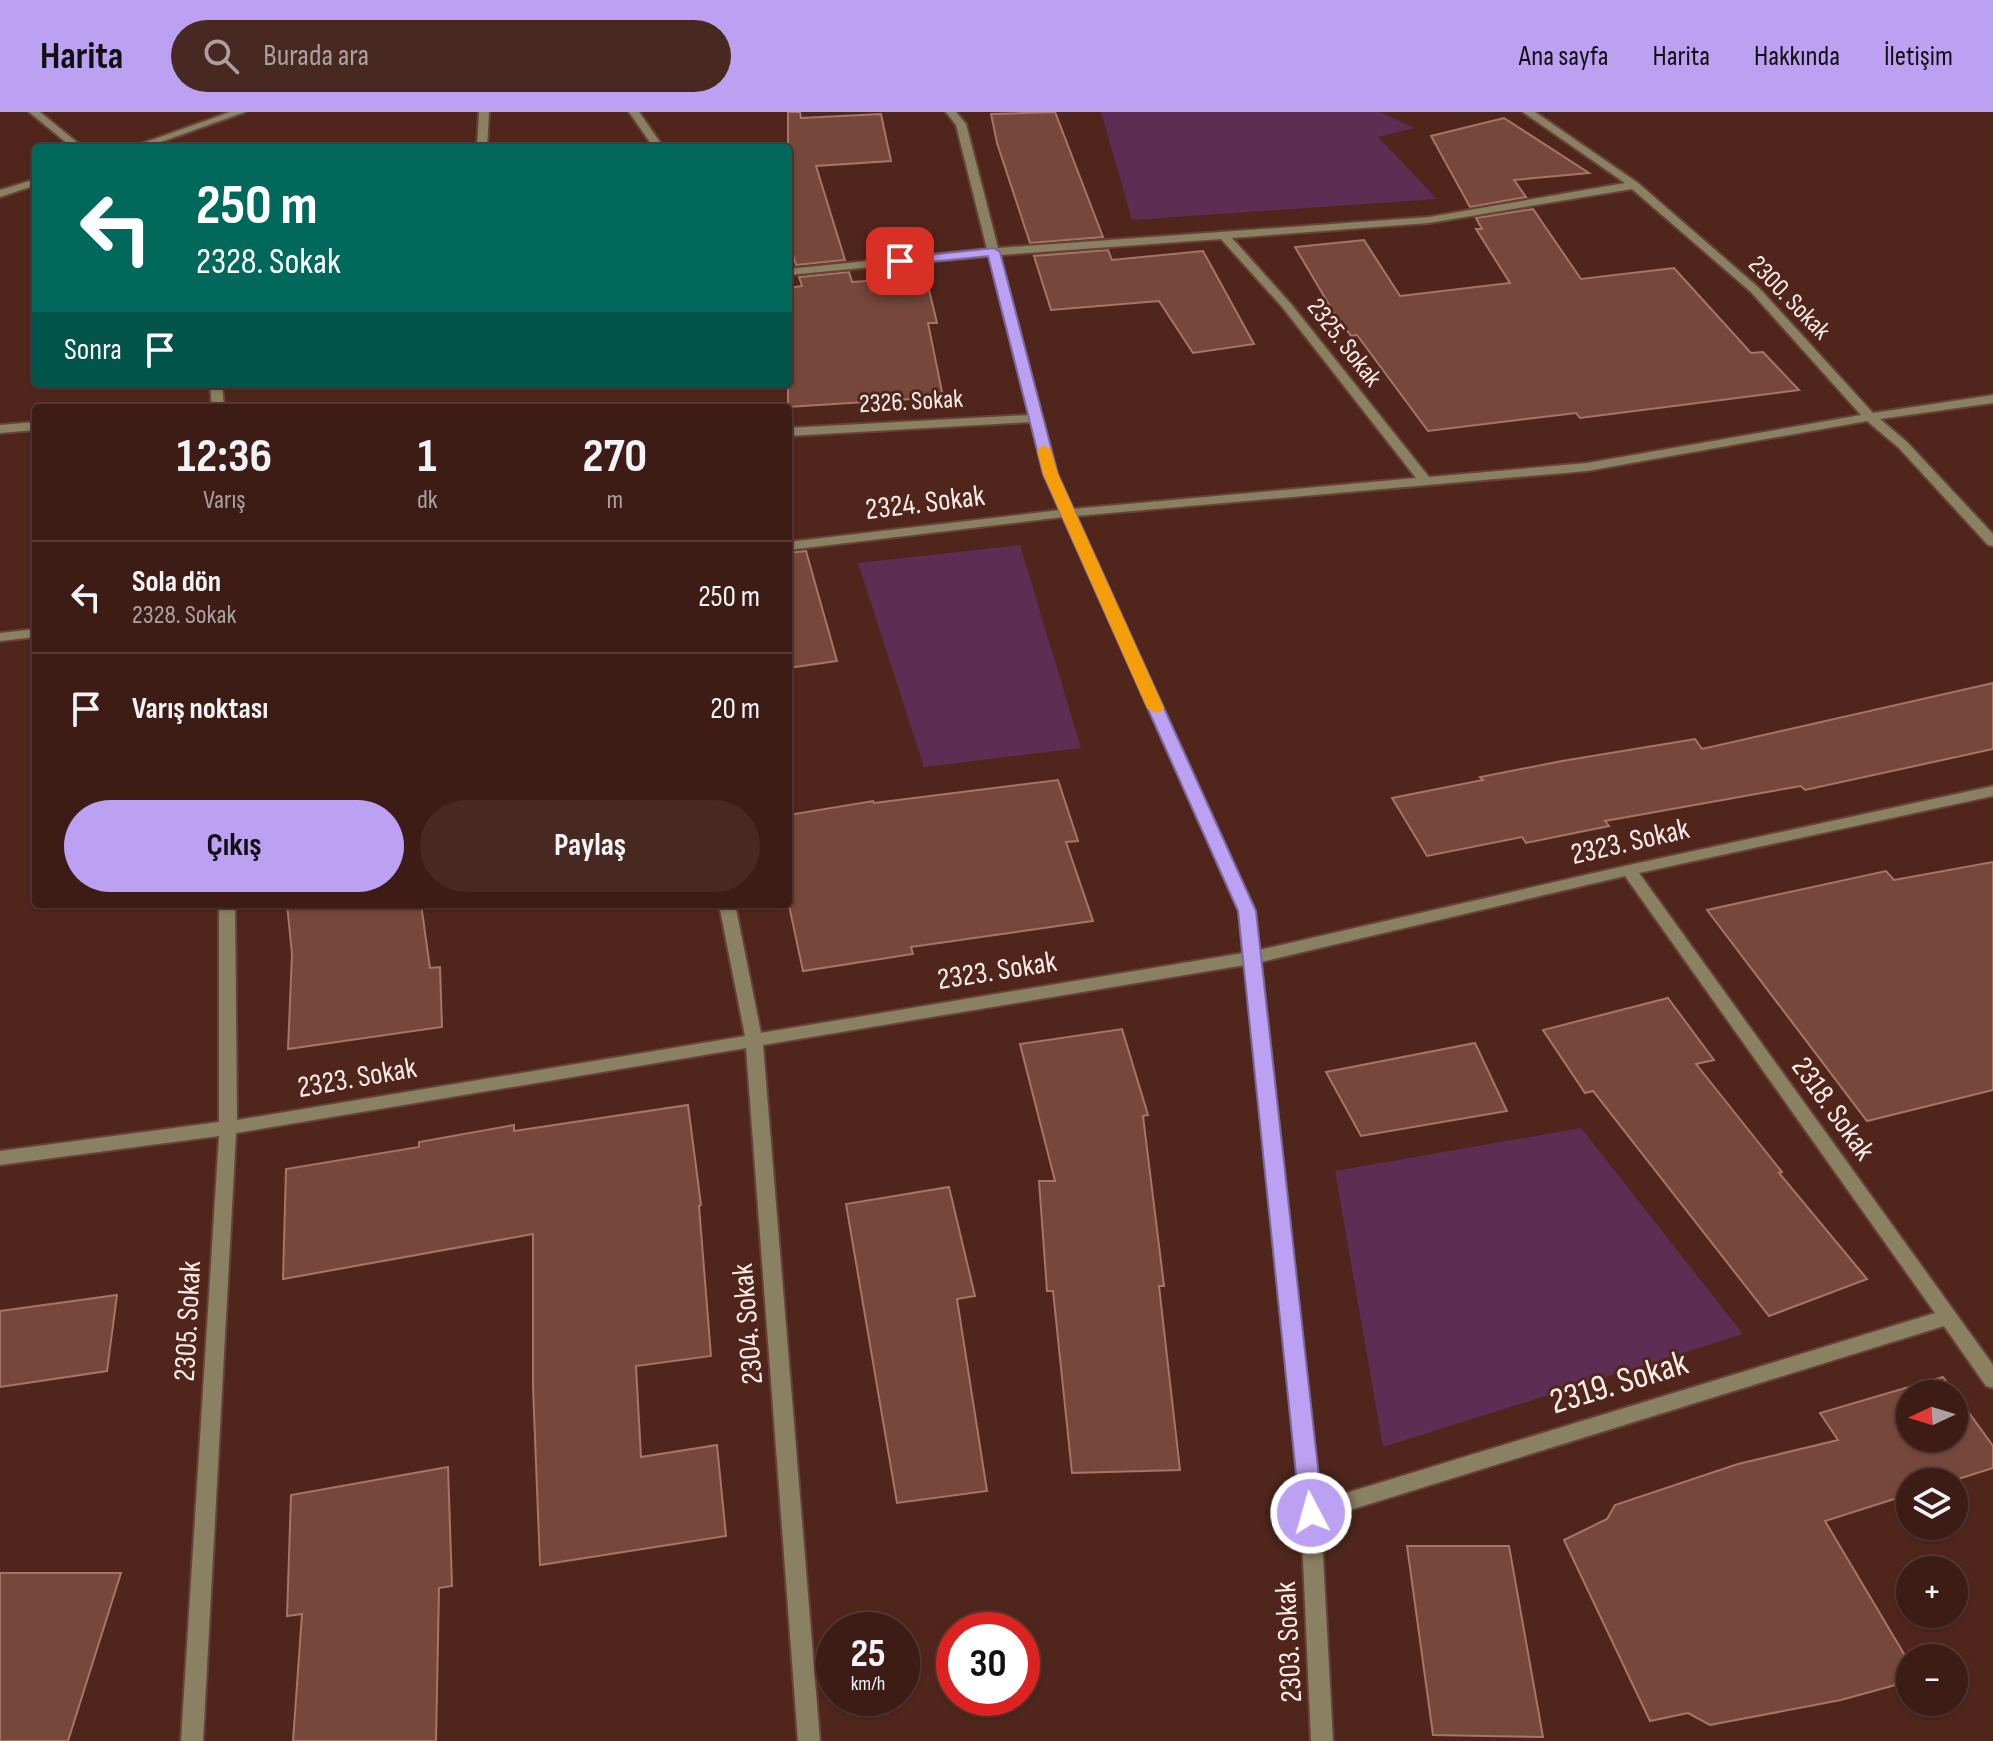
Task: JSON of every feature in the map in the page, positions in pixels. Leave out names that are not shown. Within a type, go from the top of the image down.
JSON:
[{"type":"street","points":[[34,112],[74,144]]},
{"type":"street","points":[[146,144],[240,112]]},
{"type":"street","points":[[482,144],[484,112]]},
{"type":"street","points":[[634,112],[656,144]]},
{"type":"street","name":"2303. Sokak","points":[[951,112],[961,124],[1050,474],[1247,911],[1311,1513],[1322,1741]]},
{"type":"street","name":"2300. Sokak","points":[[1528,112],[1634,185],[1755,290],[1870,417],[1903,445],[1993,542]]},
{"type":"street","points":[[0,194],[32,183]]},
{"type":"street","points":[[792,272],[994,252],[1429,220],[1634,185]]},
{"type":"street","name":"2325. Sokak","points":[[1224,235],[1287,306],[1425,481]]},
{"type":"street","name":"2324. Sokak","points":[[792,546],[1068,513],[1587,467],[1870,417],[1993,399]]},
{"type":"street","name":"2326. Sokak","points":[[792,432],[1036,418]]},
{"type":"street","points":[[0,429],[32,426]]},
{"type":"street","points":[[0,637],[32,633]]},
{"type":"street","name":"2323. Sokak","points":[[0,1158],[228,1128],[754,1038],[1251,958],[1629,870],[1993,791]]},
{"type":"street","name":"2318. Sokak","points":[[1629,870],[1993,1380]]},
{"type":"street","name":"2305. Sokak","points":[[192,1741],[228,1128],[227,908]]},
{"type":"street","name":"2304. Sokak","points":[[728,908],[754,1038],[809,1741]]},
{"type":"street","name":"2319. Sokak","points":[[1311,1513],[1947,1317]]},
{"type":"shaded area","points":[[1101,112],[1381,112],[1414,128],[1378,137],[1437,199],[1132,220]]},
{"type":"shaded area","points":[[1020,545],[1081,748],[924,767],[858,563]]},
{"type":"shaded area","points":[[1581,1128],[1743,1334],[1383,1447],[1335,1171]]},
{"type":"building","points":[[788,112],[800,112],[801,118],[881,114],[891,161],[816,166],[845,260],[796,265],[792,250],[792,144],[788,144]]},
{"type":"building","points":[[1055,112],[1103,237],[1030,243],[997,143],[991,114]]},
{"type":"building","points":[[1504,118],[1589,173],[1514,180],[1526,197],[1470,207],[1431,136]]},
{"type":"building","points":[[1533,209],[1581,279],[1674,268],[1751,353],[1763,352],[1799,390],[1580,418],[1576,413],[1428,431],[1357,335],[1351,336],[1344,330],[1295,247],[1364,240],[1400,296],[1510,283],[1476,229],[1482,229],[1476,218]]},
{"type":"building","points":[[1108,250],[1112,260],[1203,251],[1254,344],[1193,353],[1159,301],[1051,310],[1034,256]]},
{"type":"building","points":[[849,272],[852,282],[926,277],[937,323],[928,323],[943,397],[792,407],[788,404],[788,388],[792,388],[792,287],[802,286],[799,277]]},
{"type":"building","points":[[806,551],[837,661],[792,667],[792,553]]},
{"type":"building","points":[[1993,683],[1993,749],[1805,790],[1801,786],[1605,821],[1609,826],[1526,843],[1522,837],[1427,856],[1392,798],[1562,761],[1695,739],[1702,749]]},
{"type":"building","points":[[1058,780],[1078,841],[1066,842],[1093,921],[911,947],[913,954],[803,971],[790,908],[792,908],[792,814]]},
{"type":"building","points":[[1993,862],[1993,1090],[1867,1121],[1707,910],[1886,871],[1894,880]]},
{"type":"building","points":[[287,908],[422,908],[430,968],[440,967],[442,1027],[288,1049],[292,954]]},
{"type":"building","points":[[1668,998],[1714,1060],[1696,1064],[1782,1172],[1779,1173],[1867,1279],[1769,1316],[1593,1091],[1585,1093],[1543,1030]]},
{"type":"building","points":[[1122,1029],[1148,1115],[1143,1116],[1164,1286],[1159,1286],[1180,1470],[1072,1473],[1053,1291],[1047,1291],[1039,1181],[1055,1181],[1020,1044]]},
{"type":"building","points":[[1475,1043],[1507,1111],[1361,1136],[1326,1072]]},
{"type":"building","points":[[688,1105],[701,1205],[711,1356],[636,1366],[641,1457],[717,1445],[726,1536],[540,1565],[533,1387],[533,1234],[283,1279],[286,1169],[419,1147],[419,1142],[514,1125],[514,1131]]},
{"type":"building","points":[[949,1187],[975,1296],[957,1299],[987,1491],[897,1503],[846,1204]]},
{"type":"building","points":[[117,1295],[107,1371],[0,1387],[0,1311]]},
{"type":"building","points":[[1896,1391],[1896,1452],[1968,1452],[1968,1412],[1993,1446],[1993,1468],[1968,1476],[1968,1468],[1896,1468],[1896,1498],[1825,1521],[1898,1644],[1896,1685],[1841,1700],[1710,1725],[1688,1713],[1650,1721],[1564,1540],[1607,1519],[1615,1505],[1738,1464],[1838,1440],[1820,1413]]},
{"type":"building","points":[[448,1467],[452,1586],[439,1588],[436,1741],[293,1741],[302,1614],[287,1616],[291,1495]]},
{"type":"building","points":[[1407,1546],[1509,1546],[1543,1737],[1433,1735]]},
{"type":"building","points":[[0,1573],[121,1573],[68,1741],[0,1741]]},
{"type":"slow traffic","points":[[1044,450],[1050,474],[1156,708]]},
{"type":"route","points":[[900,261],[994,252],[1050,474],[1247,911],[1311,1513]]}]
